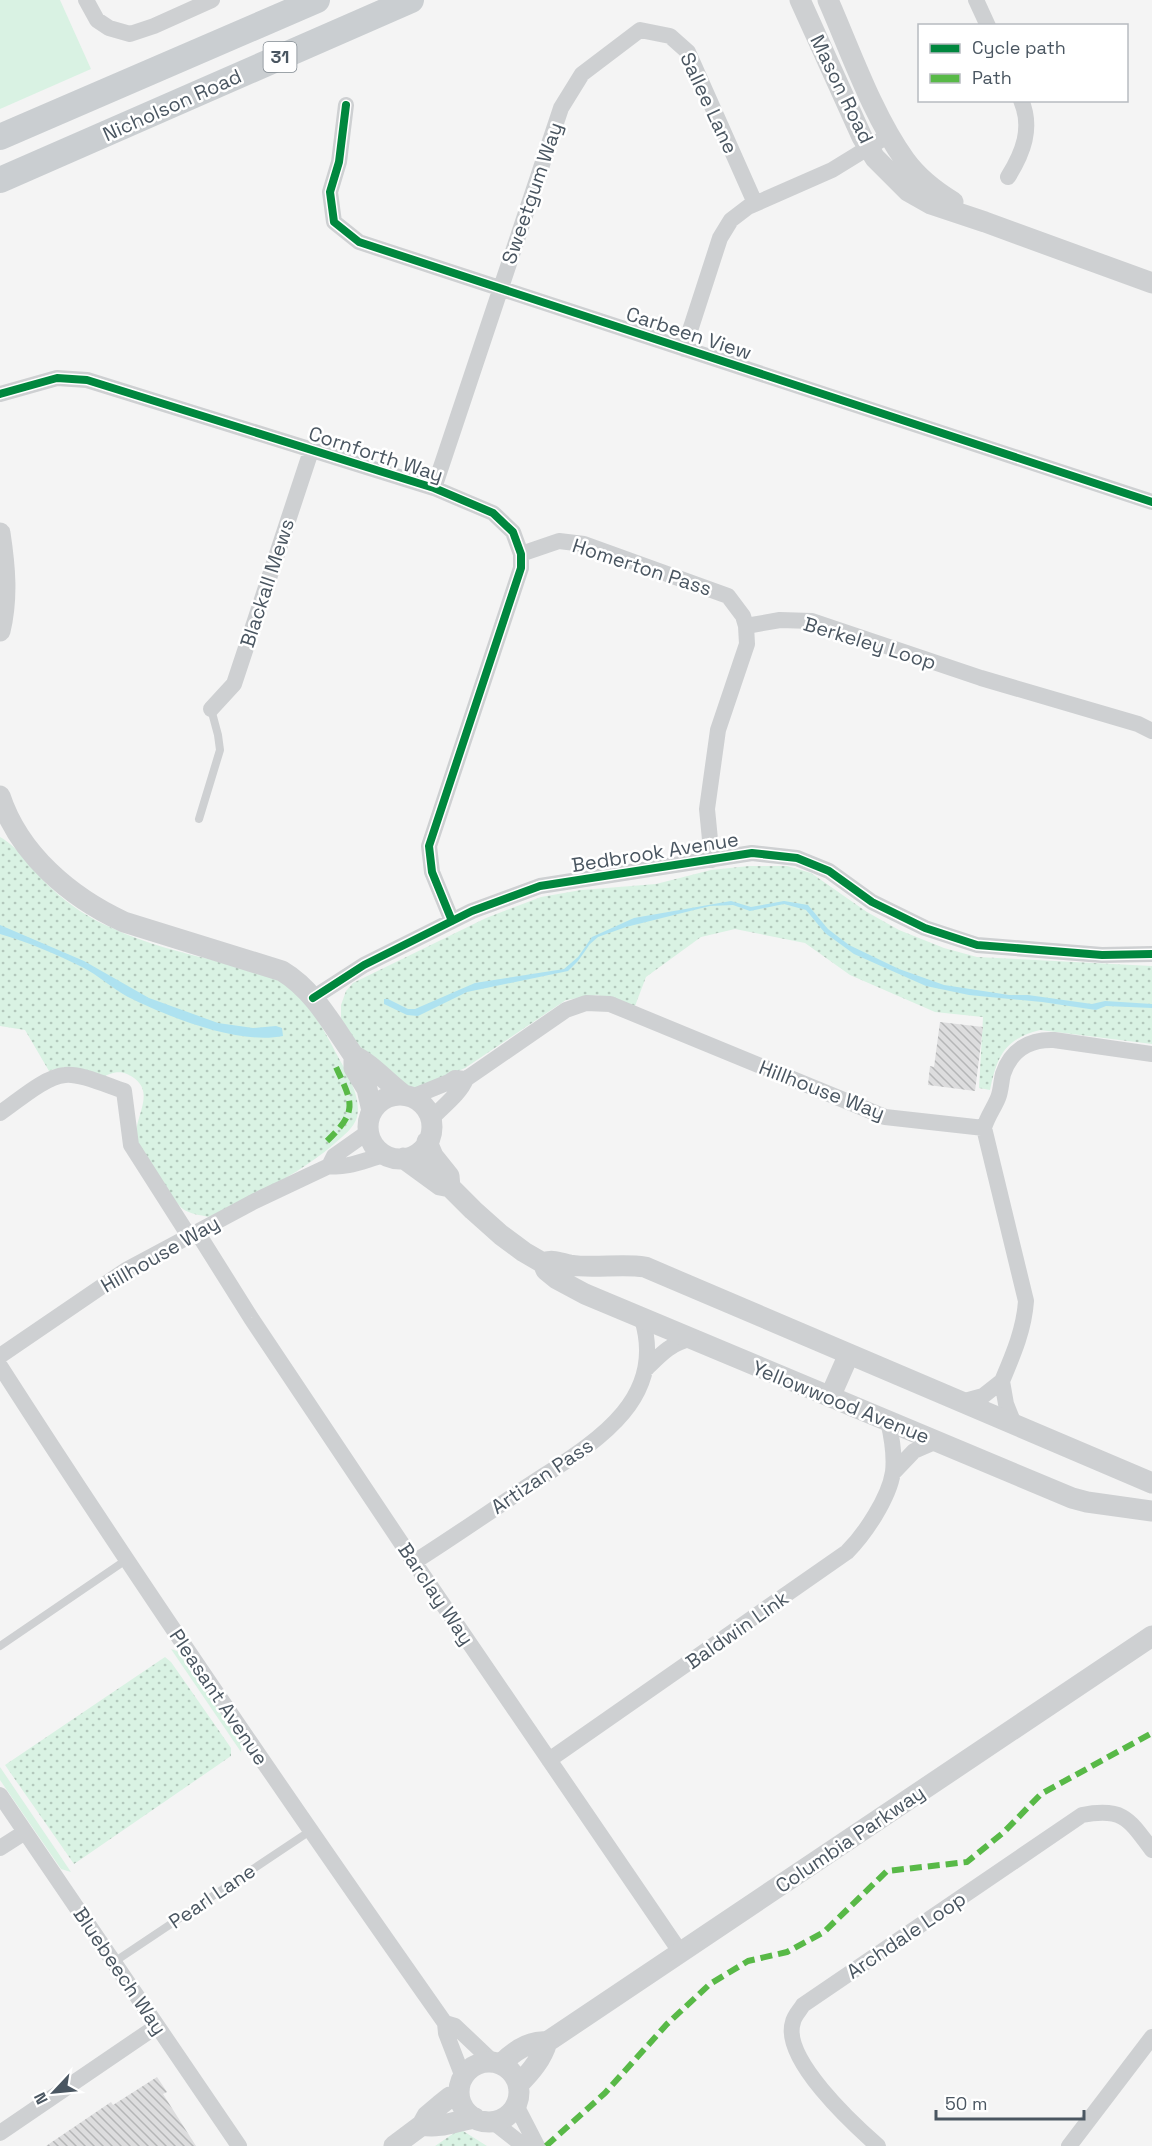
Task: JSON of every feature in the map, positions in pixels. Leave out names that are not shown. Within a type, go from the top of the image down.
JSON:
[{"type":"main road","name":"Nicholson Road","points":[[0,137],[317,0]]},
{"type":"main road","name":"Nicholson Road","points":[[0,180],[411,0]]},
{"type":"street","points":[[86,0],[97,20],[109,28],[130,33],[154,26],[212,0]]},
{"type":"street","name":"Mason Road","points":[[800,0],[850,114],[869,147],[889,174],[908,191],[931,204],[1152,283]]},
{"type":"street","name":"Mason Road","points":[[828,0],[889,135],[906,161],[934,191],[985,222]]},
{"type":"street","points":[[976,0],[987,24]]},
{"type":"street","name":"Sallee Lane","points":[[640,30],[670,36],[688,52],[755,203]]},
{"type":"street","name":"Sweetgum Way","points":[[435,488],[561,108],[570,90],[582,74],[640,30]]},
{"type":"street","points":[[1008,177],[1025,145],[1027,126],[1021,102]]},
{"type":"street","name":"Carbeen View","points":[[346,105],[339,162],[330,192],[334,222],[359,242],[1152,502]]},
{"type":"street","points":[[684,349],[720,238],[731,220],[755,203],[832,170],[889,135]]},
{"type":"street","name":"Cornforth Way","points":[[0,394],[57,378],[87,380],[435,488],[494,513],[513,532],[521,555]]},
{"type":"street","name":"Blackall Mews","points":[[211,709],[234,684],[311,450]]},
{"type":"street","points":[[0,533],[6,578],[0,631]]},
{"type":"street","name":"Homerton Pass","points":[[521,555],[559,541],[584,544],[728,596],[743,616],[746,626]]},
{"type":"street","points":[[452,921],[432,872],[429,846],[521,568],[521,555]]},
{"type":"street","name":"Berkeley Loop","points":[[746,626],[780,620],[812,621],[981,678],[1138,723],[1152,731]]},
{"type":"street","points":[[712,860],[707,810],[718,730],[747,644],[746,626]]},
{"type":"street","points":[[2,806],[24,841],[48,870],[66,887],[101,911],[156,933],[282,971],[297,980],[313,998],[354,1056],[364,1060],[386,1082],[408,1096],[426,1108],[431,1119],[428,1142],[420,1151],[394,1157],[378,1150],[368,1132],[368,1121],[372,1111],[386,1098],[408,1096]]},
{"type":"street","name":"Bedbrook Avenue","points":[[313,998],[364,965],[472,911],[540,886],[752,854],[797,858],[829,871],[872,902],[925,928],[977,945],[1102,955],[1152,954]]},
{"type":"street","name":"Hillhouse Way","points":[[431,1119],[462,1089],[466,1079],[566,1010],[586,1003],[610,1004],[885,1117],[984,1128]]},
{"type":"street","points":[[961,1402],[983,1396],[1002,1381],[1019,1340],[1024,1319],[1026,1301],[984,1128],[998,1098],[1008,1063],[1013,1055],[1027,1044],[1044,1040],[1152,1054]]},
{"type":"street","points":[[354,1056],[354,1068],[367,1089],[372,1111]]},
{"type":"street","name":"Barclay Way","points":[[0,1113],[52,1078],[66,1074],[124,1091],[131,1144],[252,1318],[414,1562],[681,1953]]},
{"type":"street","name":"Hillhouse Way","points":[[408,1096],[455,1078],[466,1079]]},
{"type":"street","name":"Hillhouse Way","points":[[329,1166],[334,1156],[368,1132]]},
{"type":"street","name":"Yellowwood Avenue","points":[[428,1142],[433,1156],[449,1176],[450,1187]]},
{"type":"street","name":"Hillhouse Way","points":[[0,1356],[126,1270],[255,1201],[329,1166],[340,1168],[366,1159],[394,1157]]},
{"type":"street","name":"Yellowwood Avenue","points":[[394,1157],[440,1185],[450,1187],[501,1235],[543,1263],[546,1270],[567,1285],[642,1319],[1072,1498],[1152,1510]]},
{"type":"street","points":[[543,1263],[550,1260],[587,1266],[645,1267],[1152,1483]]},
{"type":"street","name":"Artizan Pass","points":[[642,1319],[648,1343],[647,1368]]},
{"type":"street","name":"Artizan Pass","points":[[414,1562],[603,1435],[625,1410],[647,1368],[667,1348],[675,1343],[691,1339]]},
{"type":"street","points":[[830,1397],[849,1354]]},
{"type":"street","name":"Pleasant Avenue","points":[[0,1366],[126,1560],[310,1831],[446,2023],[446,2033],[461,2087]]},
{"type":"street","points":[[1002,1381],[1006,1404],[1014,1424]]},
{"type":"street","name":"Baldwin Link","points":[[888,1421],[894,1450],[893,1473]]},
{"type":"street","name":"Baldwin Link","points":[[549,1760],[847,1552],[869,1527],[893,1473],[914,1451],[937,1441]]},
{"type":"street","name":"Columbia Parkway","points":[[518,2085],[535,2066],[547,2042],[1152,1636]]},
{"type":"street","name":"Bluebeech Way","points":[[0,1796],[239,2146]]},
{"type":"street","name":"Archdale Loop","points":[[878,2146],[852,2124],[805,2068],[793,2040],[792,2022],[802,2005],[1082,1815],[1100,1812],[1114,1813],[1131,1822],[1152,1850]]},
{"type":"street","points":[[0,1848],[25,1832]]},
{"type":"street","name":"Pleasant Avenue","points":[[446,2023],[455,2026],[497,2063]]},
{"type":"street","points":[[0,2133],[157,2026]]},
{"type":"street","points":[[1069,2146],[1152,2037]]},
{"type":"street","name":"Columbia Parkway","points":[[497,2063],[538,2041],[547,2042]]},
{"type":"street","points":[[394,2146],[422,2125],[427,2116],[461,2087],[476,2065],[497,2063],[514,2076],[518,2085],[518,2099],[515,2106],[501,2119],[459,2120],[433,2128],[422,2125]]},
{"type":"street","points":[[461,2087],[462,2105],[524,2146]]},
{"type":"street","points":[[515,2106],[537,2146]]},
{"type":"lane","points":[[199,819],[220,750],[211,709]]},
{"type":"lane","points":[[0,1646],[126,1560]]},
{"type":"lane","name":"Pearl Lane","points":[[114,1962],[310,1831]]},
{"type":"green space","points":[[0,0],[60,0],[91,69],[0,109]]},
{"type":"green space","points":[[0,837],[8,842],[58,894],[96,920],[125,934],[179,952],[266,975],[290,988],[306,1004],[319,1023],[352,1084],[358,1109],[356,1121],[351,1128],[305,1166],[209,1217],[183,1209],[145,1158],[138,1144],[137,1125],[144,1097],[137,1081],[121,1072],[111,1073],[102,1078],[69,1068],[49,1071],[25,1030],[0,1026]]},
{"type":"green space","points":[[749,866],[787,866],[811,873],[867,912],[899,930],[944,948],[977,957],[1152,966],[1152,1044],[1040,1030],[1010,1044],[999,1059],[990,1090],[979,1088],[983,1017],[935,1012],[850,975],[805,943],[735,929],[701,937],[646,977],[635,1006],[597,995],[566,1000],[465,1068],[422,1087],[410,1088],[370,1062],[341,1019],[341,1005],[346,991],[353,983],[486,918],[541,897],[581,890],[656,884],[711,870]]},
{"type":"green space","points":[[171,1649],[177,1651],[242,1744],[241,1752]]},
{"type":"green space","points":[[165,1657],[171,1662],[231,1748],[231,1756],[74,1864],[5,1765]]},
{"type":"green space","points":[[0,1767],[71,1872],[61,1869],[0,1780]]},
{"type":"green space","points":[[460,2129],[487,2146],[435,2146]]},
{"type":"water","points":[[731,901],[751,907],[784,901],[808,905],[828,929],[849,945],[899,969],[944,985],[1092,1004],[1105,1001],[1152,1004],[1152,1008],[1106,1006],[1096,1010],[969,995],[926,986],[854,954],[825,933],[806,910],[784,904],[750,911],[733,905],[710,906],[626,927],[598,937],[568,971],[467,992],[418,1016],[407,1015],[384,1004],[384,999],[388,999],[408,1009],[415,1009],[475,983],[564,969],[578,957],[592,937],[634,918]]},
{"type":"water","points":[[0,925],[84,961],[149,998],[218,1023],[253,1028],[276,1026],[282,1028],[283,1036],[246,1037],[183,1021],[128,997],[72,962],[0,934]]},
{"type":"building","points":[[940,1022],[983,1027],[975,1091],[928,1085],[930,1066],[934,1067]]},
{"type":"building","points":[[157,2077],[167,2092],[163,2094],[196,2146],[46,2146],[111,2102],[113,2105]]},
{"type":"marked path","points":[[327,1141],[344,1122],[350,1107],[346,1090],[336,1067]]},
{"type":"marked path","points":[[546,2146],[605,2093],[667,2024],[710,1984],[748,1961],[787,1952],[824,1932],[887,1871],[967,1862],[1004,1832],[1041,1794],[1152,1733]]},
{"type":"cycle path","points":[[346,105],[339,162],[330,192],[334,222],[359,242],[1152,502]]},
{"type":"cycle path","points":[[0,394],[57,378],[87,380],[434,488],[493,513],[513,532],[521,554],[521,568],[429,846],[432,872],[452,921]]},
{"type":"cycle path","points":[[313,998],[364,965],[472,911],[540,886],[752,853],[797,858],[829,871],[872,902],[925,928],[977,945],[1102,955],[1152,954]]}]
